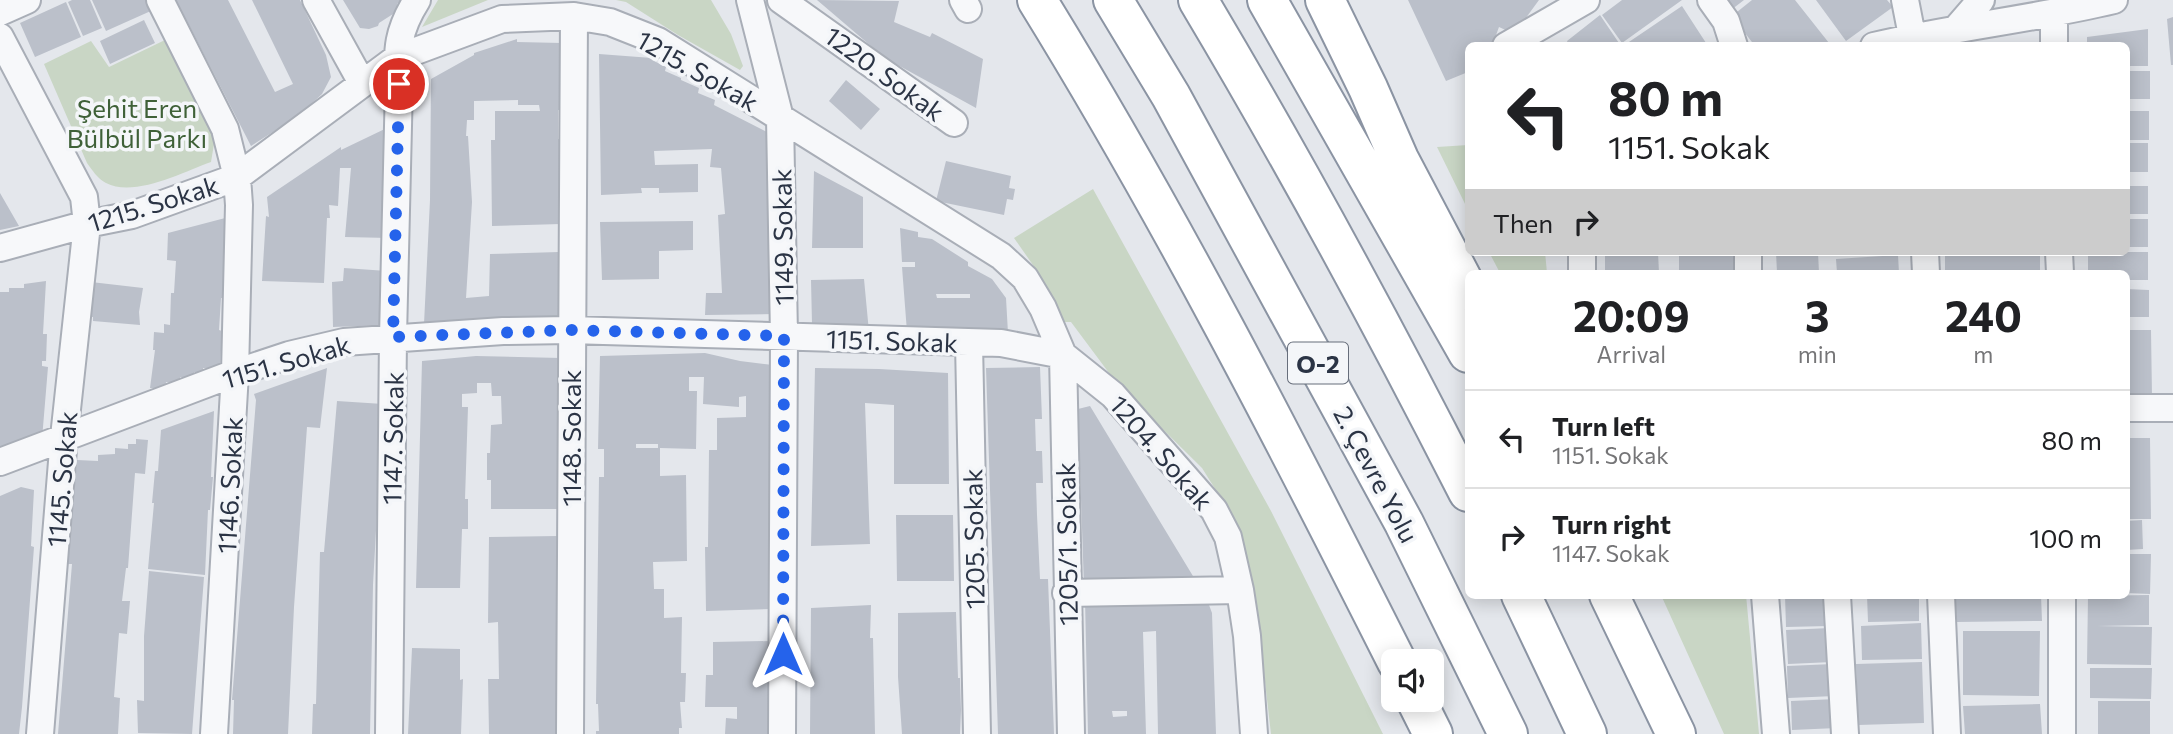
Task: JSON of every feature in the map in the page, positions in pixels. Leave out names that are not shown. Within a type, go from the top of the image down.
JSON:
[{"type":"highway","name":"2. Çevre Yolu","points":[[1114,0],[1171,96],[1404,523],[1508,734]]},
{"type":"highway","name":"O-2","points":[[1198,0],[1297,170],[1392,344],[1465,486]]},
{"type":"highway","points":[[1267,0],[1465,348]]},
{"type":"highway","points":[[1325,0],[1399,159],[1465,284]]},
{"type":"highway","points":[[1040,8],[1157,206],[1255,383],[1390,649]]},
{"type":"highway","points":[[1523,599],[1587,734]]},
{"type":"highway","points":[[1611,599],[1676,734]]},
{"type":"highway","points":[[1420,712],[1427,734]]},
{"type":"highway","points":[[1422,712],[1433,734]]},
{"type":"street","points":[[0,12],[27,0]]},
{"type":"street","name":"1146. Sokak","points":[[160,0],[225,129],[237,177],[239,205],[235,373],[214,734]]},
{"type":"street","points":[[316,0],[362,83]]},
{"type":"street","name":"1147. Sokak","points":[[389,734],[393,337],[399,84],[397,58],[401,30],[417,0]]},
{"type":"street","name":"1149. Sokak","points":[[750,0],[779,118],[784,336],[782,734]]},
{"type":"street","name":"1220. Sokak","points":[[781,0],[954,123]]},
{"type":"street","points":[[1513,42],[1586,0]]},
{"type":"street","points":[[1711,0],[1727,21],[1733,42]]},
{"type":"street","points":[[1905,0],[1914,41],[1955,30],[2054,14],[2115,0]]},
{"type":"street","points":[[1955,30],[1981,0]]},
{"type":"street","points":[[2054,14],[2054,42]]},
{"type":"street","name":"1215. Sokak","points":[[0,248],[87,224],[132,215],[237,177],[397,58],[502,19],[573,16],[610,22],[658,41],[1001,256],[1025,278],[1043,308],[1063,355]]},
{"type":"street","name":"1148. Sokak","points":[[570,734],[573,16]]},
{"type":"street","name":"1145. Sokak","points":[[0,37],[84,197],[87,224],[64,437],[40,734]]},
{"type":"street","name":"1151. Sokak","points":[[0,462],[289,355],[344,342],[393,337],[570,330],[1001,343],[1063,355]]},
{"type":"street","name":"1205. Sokak","points":[[968,343],[977,734]]},
{"type":"street","name":"1204. Sokak","points":[[1063,355],[1113,395],[1214,510],[1228,537],[1247,636],[1254,734]]},
{"type":"street","name":"1205/1. Sokak","points":[[1063,355],[1071,734]]},
{"type":"street","points":[[2130,408],[2173,408]]},
{"type":"street","points":[[1066,593],[1240,590]]},
{"type":"street","points":[[1765,599],[1776,734]]},
{"type":"street","points":[[1837,599],[1845,734]]},
{"type":"street","points":[[1941,599],[1947,734]]},
{"type":"street","points":[[2062,599],[2062,734]]},
{"type":"green space","points":[[438,0],[488,0],[422,27]]},
{"type":"green space","points":[[616,0],[711,0],[731,34],[743,66],[740,70],[626,2]]},
{"type":"green space","name":"Şehit Eren Bülbül Parkı","points":[[165,40],[215,138],[211,162],[144,186],[117,187],[106,183],[87,163],[44,64],[91,41],[109,67]]},
{"type":"green space","points":[[1465,145],[1465,204],[1437,147]]},
{"type":"green space","points":[[1093,189],[1271,511],[1383,734],[1271,734],[1254,586],[1234,519],[1202,468],[1118,385],[1071,322],[1061,322],[1040,275],[1014,238]]},
{"type":"green space","points":[[1491,256],[1545,256],[1547,270],[1498,270]]},
{"type":"green space","points":[[1663,599],[1746,599],[1759,734],[1724,734]]},
{"type":"building","points":[[90,0],[102,28],[83,36],[68,2]]},
{"type":"building","points":[[92,0],[149,0],[153,10],[106,31]]},
{"type":"building","points":[[176,0],[228,0],[275,92],[293,84],[252,0],[300,0],[326,55],[331,77],[322,94],[298,116],[251,146]]},
{"type":"building","points":[[343,0],[402,0],[393,14],[378,26],[369,29],[360,28]]},
{"type":"building","points":[[817,0],[899,1],[894,22],[930,37],[932,33],[983,59],[976,108],[885,58]]},
{"type":"building","points":[[1408,0],[1539,0],[1514,34],[1499,27],[1493,42],[1465,42],[1465,73],[1446,81]]},
{"type":"building","points":[[1622,0],[1682,0],[1623,42],[1602,15]]},
{"type":"building","points":[[1724,0],[1744,0],[1731,10]]},
{"type":"building","points":[[1752,0],[1795,0],[1828,42],[1752,42],[1732,16]]},
{"type":"building","points":[[1816,0],[1887,0],[1893,7],[1846,41]]},
{"type":"building","points":[[66,2],[81,37],[35,57],[20,23]]},
{"type":"building","points":[[1682,6],[1705,42],[1629,42]]},
{"type":"building","points":[[1600,15],[1618,42],[1567,42]]},
{"type":"building","points":[[2173,17],[2173,65],[2171,65],[2167,19]]},
{"type":"building","points":[[144,20],[155,43],[110,64],[100,41]]},
{"type":"building","points":[[2148,29],[2148,66],[2130,66],[2130,42],[2087,42],[2087,37]]},
{"type":"building","points":[[517,39],[517,42],[562,43],[562,110],[558,110],[558,139],[563,139],[561,224],[492,226],[491,140],[495,140],[495,111],[540,111],[539,105],[518,105],[518,100],[474,101],[474,120],[467,120],[466,136],[472,202],[466,298],[489,296],[490,254],[559,252],[560,318],[476,319],[424,324],[430,200],[431,79],[474,53]]},
{"type":"building","points":[[599,54],[652,58],[666,67],[665,71],[699,88],[698,93],[715,100],[714,105],[773,135],[775,314],[705,315],[706,293],[722,293],[718,215],[725,214],[721,168],[710,167],[712,149],[654,151],[655,165],[698,164],[698,192],[659,193],[659,188],[641,188],[642,193],[601,195]]},
{"type":"building","points":[[2130,71],[2150,71],[2150,99],[2130,99]]},
{"type":"building","points":[[846,80],[880,109],[861,130],[829,101]]},
{"type":"building","points":[[2130,111],[2149,111],[2149,140],[2130,140]]},
{"type":"building","points":[[391,126],[389,238],[345,237],[351,168],[340,168],[338,206],[329,205],[330,218],[327,218],[324,283],[262,281],[266,216],[269,217],[267,197],[341,147],[341,150]]},
{"type":"building","points":[[2130,143],[2148,143],[2148,172],[2130,172]]},
{"type":"building","points":[[946,161],[1011,176],[1009,188],[1015,189],[1013,200],[1007,199],[1004,215],[936,201]]},
{"type":"building","points":[[814,171],[863,197],[863,248],[812,248]]},
{"type":"building","points":[[2130,186],[2148,186],[2148,214],[2130,214]]},
{"type":"building","points":[[0,193],[19,226],[0,230]]},
{"type":"building","points":[[229,217],[225,298],[221,298],[219,330],[222,331],[220,369],[203,368],[203,372],[194,372],[194,378],[180,377],[180,383],[166,382],[165,388],[150,388],[155,350],[154,332],[164,333],[164,324],[170,325],[171,293],[174,293],[176,261],[167,260],[168,233]]},
{"type":"building","points":[[2130,219],[2148,219],[2148,247],[2130,247]]},
{"type":"building","points":[[693,221],[693,250],[659,251],[659,279],[602,280],[600,222]]},
{"type":"building","points":[[900,228],[918,232],[918,237],[932,239],[968,262],[968,266],[992,279],[1006,298],[1008,333],[907,332],[902,267],[915,267],[915,262],[902,262]],"holes":[[[936,294],[970,294],[970,298],[937,298]]]},
{"type":"building","points":[[2130,252],[2148,252],[2148,280],[2130,280],[2130,270],[2088,270],[2088,256],[2130,256]]},
{"type":"building","points":[[1605,256],[1658,256],[1659,270],[1605,270]]},
{"type":"building","points":[[1679,256],[1733,256],[1734,270],[1679,270]]},
{"type":"building","points":[[1776,256],[1818,256],[1819,270],[1777,270]]},
{"type":"building","points":[[1898,256],[1899,270],[1837,270],[1836,259]]},
{"type":"building","points":[[1945,256],[2040,256],[2040,270],[1945,270]]},
{"type":"building","points":[[344,268],[387,271],[385,325],[333,327],[332,282],[343,281]]},
{"type":"building","points":[[864,279],[869,332],[812,324],[811,280]]},
{"type":"building","points":[[46,281],[43,334],[47,334],[46,361],[42,361],[42,366],[48,367],[42,439],[0,454],[0,292],[9,292],[9,288],[24,288],[24,284]]},
{"type":"building","points":[[91,282],[143,288],[140,325],[93,321],[93,317],[88,317]]},
{"type":"building","points":[[2130,289],[2149,290],[2149,317],[2130,317]]},
{"type":"building","points":[[2130,330],[2151,330],[2152,397],[2130,397]]},
{"type":"building","points":[[705,353],[773,365],[772,609],[706,611],[705,547],[708,547],[709,450],[717,450],[717,418],[746,417],[746,396],[739,397],[739,407],[703,404],[704,377],[689,377],[689,391],[697,391],[696,449],[660,448],[660,476],[686,475],[687,561],[653,562],[654,589],[664,589],[664,618],[682,617],[681,673],[686,673],[685,702],[680,702],[682,728],[679,728],[679,734],[596,734],[596,731],[599,731],[596,704],[599,477],[604,477],[604,449],[598,449],[600,356]],"holes":[[[636,444],[658,444],[658,448],[636,448]]]},
{"type":"building","points":[[476,356],[561,358],[559,509],[491,509],[487,453],[490,453],[491,425],[502,424],[501,396],[492,396],[491,383],[477,383],[477,393],[462,394],[462,407],[468,407],[465,499],[468,499],[468,529],[462,529],[460,588],[416,588],[422,361]]},
{"type":"building","points":[[1040,367],[1042,419],[1035,419],[1036,451],[1042,451],[1043,483],[1036,483],[1037,515],[1040,579],[1048,579],[1054,734],[998,734],[986,368]]},
{"type":"building","points":[[327,368],[320,428],[307,427],[288,734],[233,734],[232,700],[256,400],[254,394]]},
{"type":"building","points":[[815,368],[948,373],[949,484],[894,484],[894,405],[865,403],[870,544],[811,546]]},
{"type":"building","points":[[337,401],[383,404],[373,585],[370,734],[312,734],[313,704],[316,704],[320,552],[324,552]]},
{"type":"building","points":[[1090,406],[1199,586],[1084,587],[1078,409]]},
{"type":"building","points":[[214,411],[213,477],[208,510],[205,575],[148,569],[152,503],[161,430]]},
{"type":"building","points":[[2130,438],[2150,438],[2151,519],[2130,519]]},
{"type":"building","points":[[136,439],[148,440],[145,474],[135,473],[128,568],[122,601],[130,601],[127,634],[119,633],[114,697],[120,698],[118,734],[58,734],[72,564],[68,564],[77,460],[98,461],[98,455],[115,454],[115,448],[128,449],[128,444],[136,444]]},
{"type":"building","points":[[21,487],[34,490],[31,546],[34,547],[22,707],[19,734],[0,734],[0,496]]},
{"type":"building","points":[[896,515],[953,515],[954,581],[897,581]]},
{"type":"building","points":[[2142,520],[2143,549],[2130,550],[2130,521]]},
{"type":"building","points":[[558,536],[557,734],[489,734],[488,679],[499,679],[498,622],[488,623],[489,537]]},
{"type":"building","points":[[2130,554],[2151,554],[2150,594],[2130,593]]},
{"type":"building","points":[[149,571],[204,577],[192,734],[138,733],[137,700],[144,701],[144,636]]},
{"type":"building","points":[[2130,595],[2149,595],[2149,625],[2097,626],[2152,627],[2151,665],[2087,664],[2088,599],[2130,599]]},
{"type":"building","points":[[1206,597],[1212,613],[1216,734],[1158,734],[1156,631],[1143,632],[1146,734],[1088,734],[1085,599]],"holes":[[[1112,711],[1127,711],[1127,716],[1113,717]]]},
{"type":"building","points":[[1785,599],[1828,599],[1829,626],[1786,627]]},
{"type":"building","points":[[1867,599],[1919,599],[1919,621],[1868,622]]},
{"type":"building","points":[[1956,599],[2041,599],[2042,621],[1956,622]]},
{"type":"building","points":[[871,605],[875,734],[810,734],[811,608]]},
{"type":"building","points":[[956,612],[960,734],[902,734],[898,677],[898,613]]},
{"type":"building","points":[[1921,623],[1922,659],[1862,660],[1861,626]]},
{"type":"building","points":[[1830,628],[1832,662],[1788,664],[1786,630]]},
{"type":"building","points":[[1963,631],[2040,631],[2039,696],[1963,695]]},
{"type":"building","points":[[771,641],[770,734],[725,734],[726,718],[737,719],[737,707],[705,707],[706,675],[713,675],[713,642]]},
{"type":"building","points":[[412,648],[460,649],[460,680],[463,679],[461,734],[408,734]]},
{"type":"building","points":[[1922,662],[1924,723],[1858,725],[1856,664]]},
{"type":"building","points":[[1833,664],[1835,696],[1788,698],[1787,666]]},
{"type":"building","points":[[2090,668],[2152,668],[2151,699],[2090,698]]},
{"type":"building","points":[[1836,699],[1837,728],[1792,730],[1791,701]]},
{"type":"building","points":[[2098,701],[2150,701],[2150,734],[2098,734]]},
{"type":"building","points":[[2040,704],[2042,734],[1965,734],[1963,706]]},
{"type":"route","points":[[399,84],[393,337],[570,330],[784,336],[783,654]]}]
